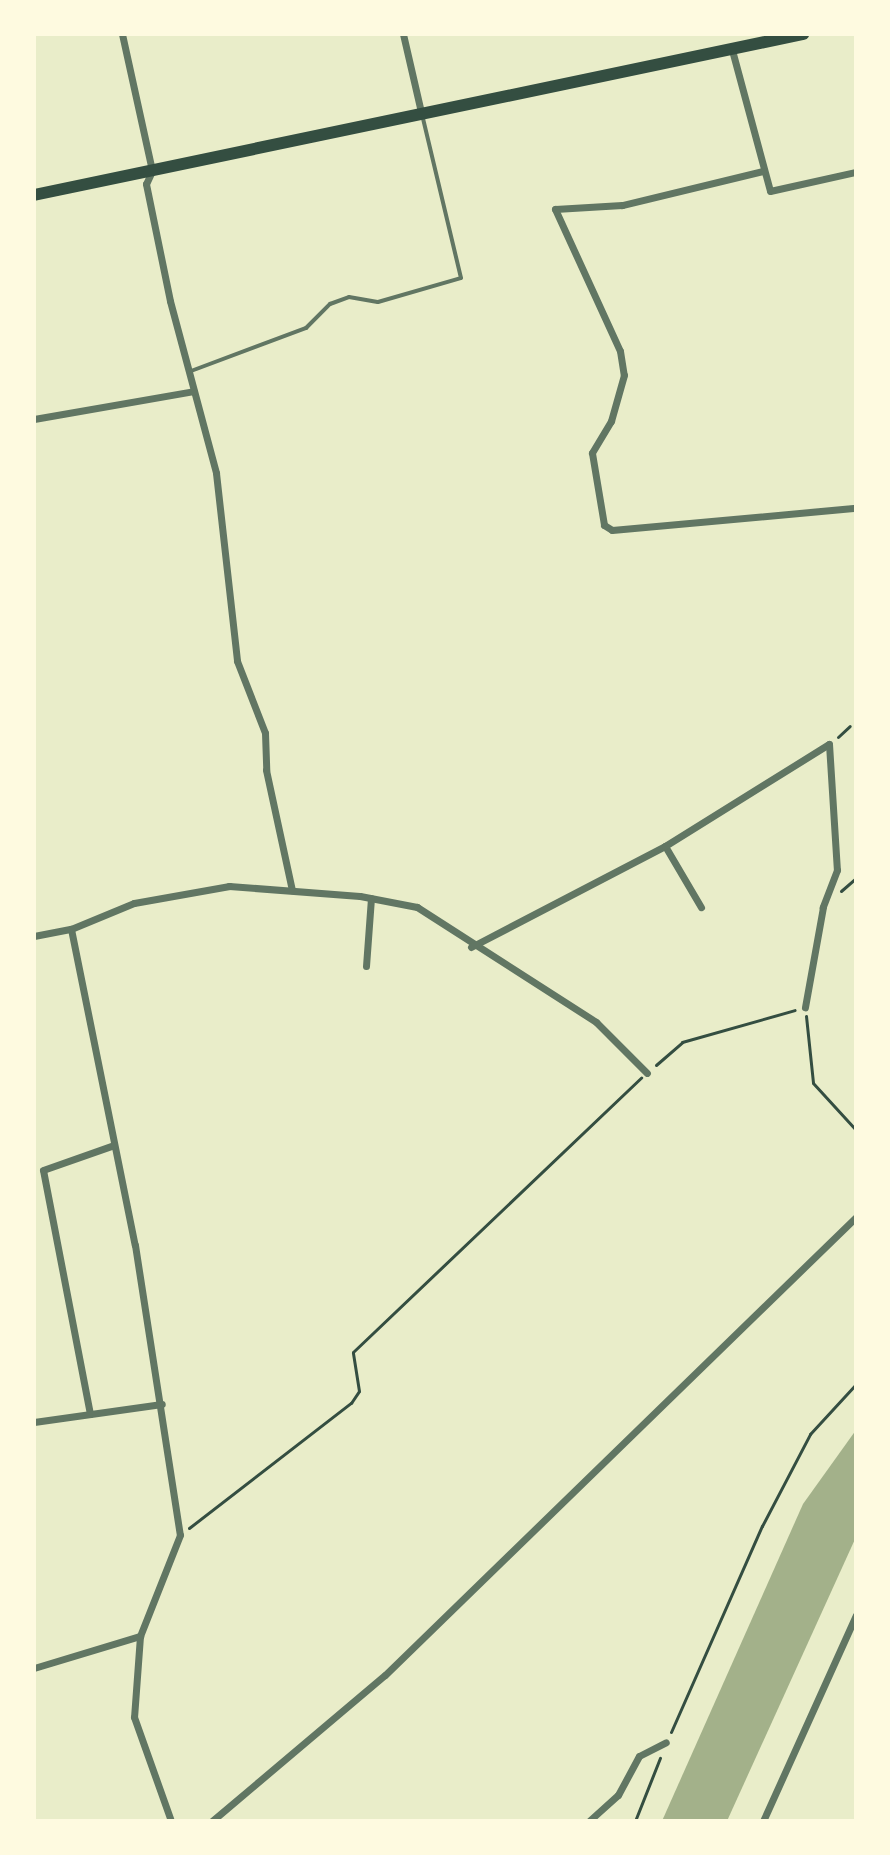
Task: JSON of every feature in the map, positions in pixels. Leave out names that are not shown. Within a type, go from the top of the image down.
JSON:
[{"type":"highway","points":[[34,195],[803,34]]},
{"type":"street","points":[[122,34],[152,171],[146,184],[170,301],[216,473],[237,661],[265,733],[266,770],[292,890]]},
{"type":"street","points":[[403,34],[421,112]]},
{"type":"street","points":[[732,50],[770,191],[856,172]]},
{"type":"street","points":[[763,171],[622,205],[555,209],[620,351],[624,375],[611,421],[592,453],[604,525],[612,530],[856,508]]},
{"type":"street","points":[[34,419],[194,391]]},
{"type":"street","points":[[471,947],[665,846],[829,744],[837,870],[823,907],[805,1007]]},
{"type":"street","points":[[665,846],[701,907]]},
{"type":"street","points":[[34,936],[71,929],[134,903],[218,888],[292,890],[371,898],[417,907],[471,947],[596,1022],[647,1073]]},
{"type":"street","points":[[366,966],[371,898]]},
{"type":"street","points":[[71,929],[162,1404],[180,1535],[140,1636],[134,1717],[171,1821]]},
{"type":"street","points":[[90,1414],[43,1170],[114,1145]]},
{"type":"street","points":[[212,1821],[385,1675],[856,1217]]},
{"type":"street","points":[[34,1422],[162,1404]]},
{"type":"street","points":[[763,1821],[856,1615]]},
{"type":"street","points":[[848,1632],[856,1639]]},
{"type":"street","points":[[34,1668],[140,1636]]},
{"type":"street","points":[[589,1821],[618,1795],[639,1756],[666,1742]]},
{"type":"lane","points":[[191,371],[306,328],[330,304],[349,297],[378,302],[461,278],[421,112]]},
{"type":"path","points":[[829,744],[850,726]]},
{"type":"path","points":[[180,1535],[351,1403],[359,1391],[353,1352],[682,1042],[805,1007],[813,1083],[856,1130]]},
{"type":"path","points":[[635,1821],[666,1742],[762,1526],[803,1447],[856,1384]]},
{"type":"shaded area","points":[[856,1430],[856,1537],[727,1821],[662,1821],[803,1504]]}]
